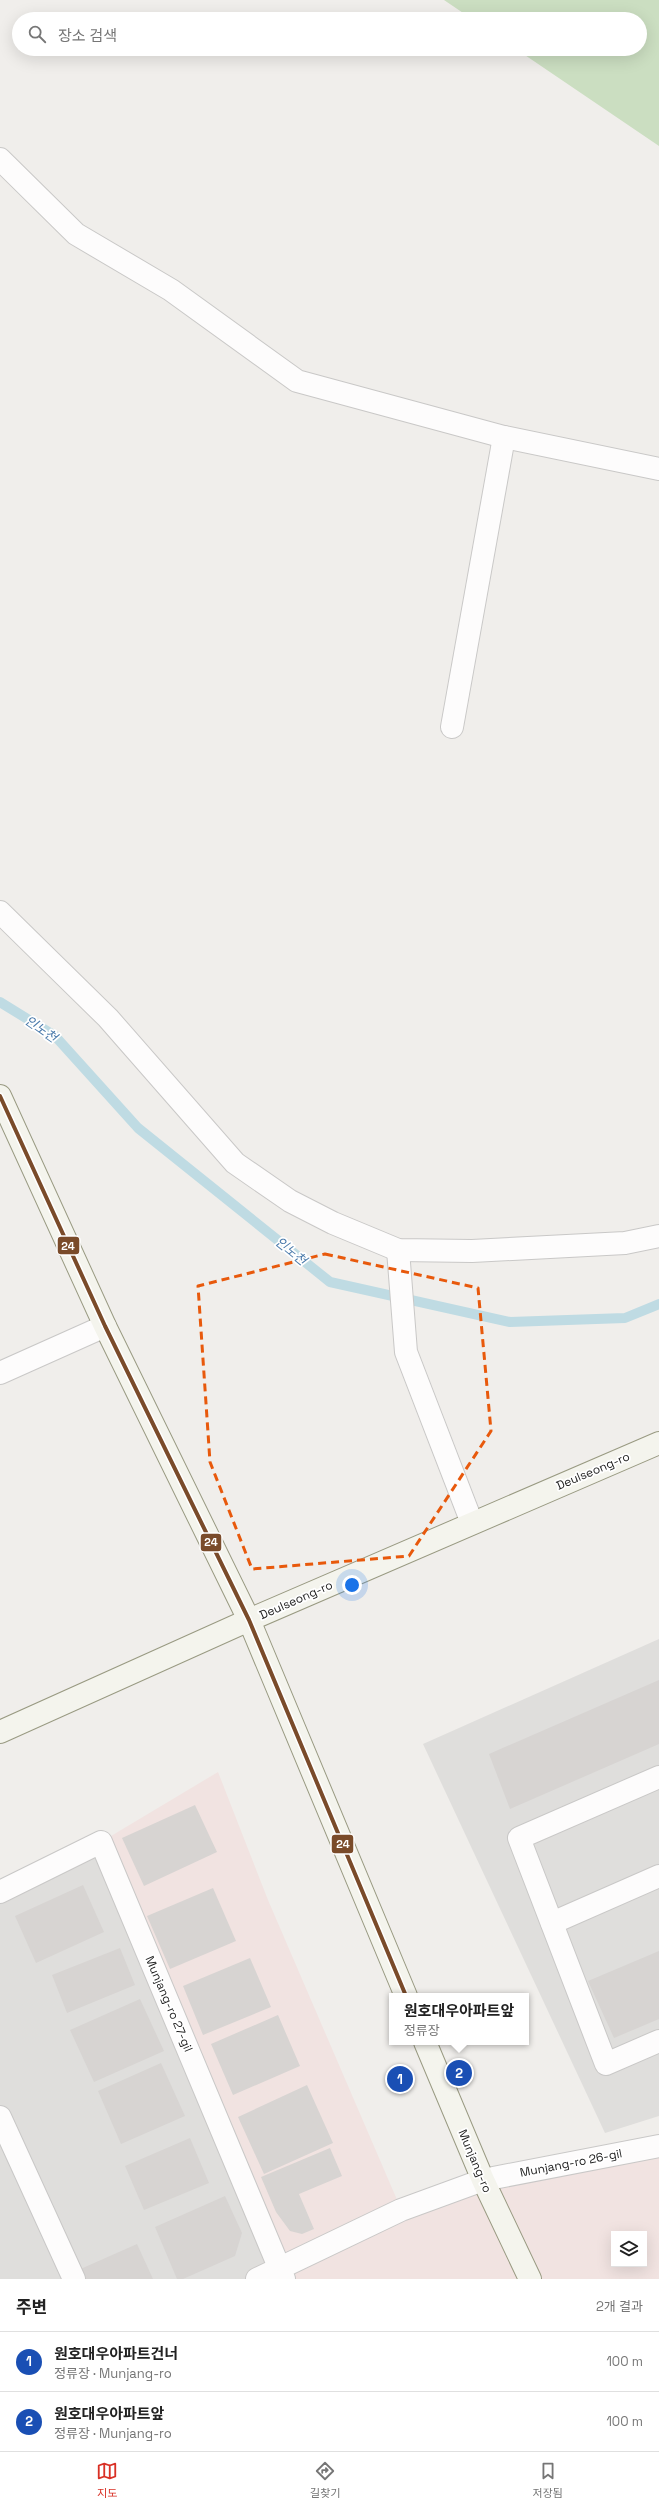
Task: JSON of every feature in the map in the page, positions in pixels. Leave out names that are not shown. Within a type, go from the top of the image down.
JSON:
[{"type":"street","points":[[0,159],[76,234],[171,290],[297,382],[504,437],[659,469]]},
{"type":"street","points":[[452,727],[504,437]]},
{"type":"street","points":[[0,912],[108,1018],[235,1163],[290,1201],[398,1250],[472,1251],[624,1243],[659,1236]]},
{"type":"street","points":[[0,1096],[105,1326],[249,1620],[405,1993]]},
{"type":"street","points":[[398,1250],[406,1352],[472,1523]]},
{"type":"street","points":[[0,1373],[105,1326]]},
{"type":"street","name":"Deulseong-ro","points":[[0,1732],[249,1620],[659,1443]]},
{"type":"street","points":[[659,1777],[519,1838],[606,2064],[659,2041]]},
{"type":"street","name":"Munjang-ro 27-gil","points":[[0,1892],[101,1842],[282,2274]]},
{"type":"street","points":[[552,1923],[659,1876]]},
{"type":"street","name":"Munjang-ro","points":[[426,2045],[482,2180],[530,2279]]},
{"type":"street","points":[[0,2117],[74,2279]]},
{"type":"street","name":"Munjang-ro 26-gil","points":[[482,2180],[659,2146]]},
{"type":"street","points":[[257,2279],[282,2274],[401,2210],[482,2180]]},
{"type":"highlighted area","points":[[325,1254],[478,1288],[491,1431],[409,1556],[252,1569],[210,1462],[198,1286]]},
{"type":"shaded area","points":[[659,1639],[659,2116],[605,2133],[423,1744]]},
{"type":"shaded area","points":[[218,1772],[268,1900],[401,2209],[659,2146],[659,2279],[284,2279],[101,1842]]},
{"type":"shaded area","points":[[101,1842],[284,2279],[0,2279],[0,1892]]},
{"type":"green space","points":[[444,0],[659,0],[659,146],[526,56],[647,56],[647,12],[462,12]]},
{"type":"building","points":[[659,1680],[659,1744],[510,1809],[489,1754]]},
{"type":"building","points":[[195,1805],[217,1852],[144,1886],[122,1838]]},
{"type":"building","points":[[83,1885],[104,1932],[36,1963],[15,1916]]},
{"type":"building","points":[[213,1888],[236,1941],[170,1969],[147,1916]]},
{"type":"building","points":[[120,1948],[135,1985],[67,2013],[52,1975]]},
{"type":"building","points":[[659,1951],[659,2019],[614,2038],[588,1981]]},
{"type":"building","points":[[250,1958],[271,2007],[203,2035],[183,1986]]},
{"type":"building","points":[[140,1999],[164,2051],[94,2082],[70,2030]]},
{"type":"building","points":[[278,2015],[300,2066],[233,2095],[211,2044]]},
{"type":"building","points":[[161,2063],[185,2116],[121,2144],[98,2091]]},
{"type":"building","points":[[307,2085],[333,2143],[264,2174],[238,2117]]},
{"type":"building","points":[[190,2138],[209,2183],[144,2210],[125,2166]]},
{"type":"building","points":[[330,2148],[342,2176],[299,2194],[314,2229],[302,2234],[290,2231],[276,2212],[261,2177]]},
{"type":"building","points":[[225,2196],[242,2233],[235,2256],[183,2279],[177,2279],[155,2227]]},
{"type":"building","points":[[137,2244],[153,2279],[80,2279],[76,2271]]},
{"type":"waterway","name":"인노천","points":[[0,1002],[55,1036],[138,1128],[330,1282],[510,1322],[625,1318],[659,1304]]},
{"type":"transit line","name":"24","points":[[0,1096],[105,1326],[249,1620],[405,1993]]},
{"type":"place","name":"원호대우아파트앞","points":[[459,2073]]},
{"type":"place","name":"원호대우아파트건너","points":[[400,2079]]}]
